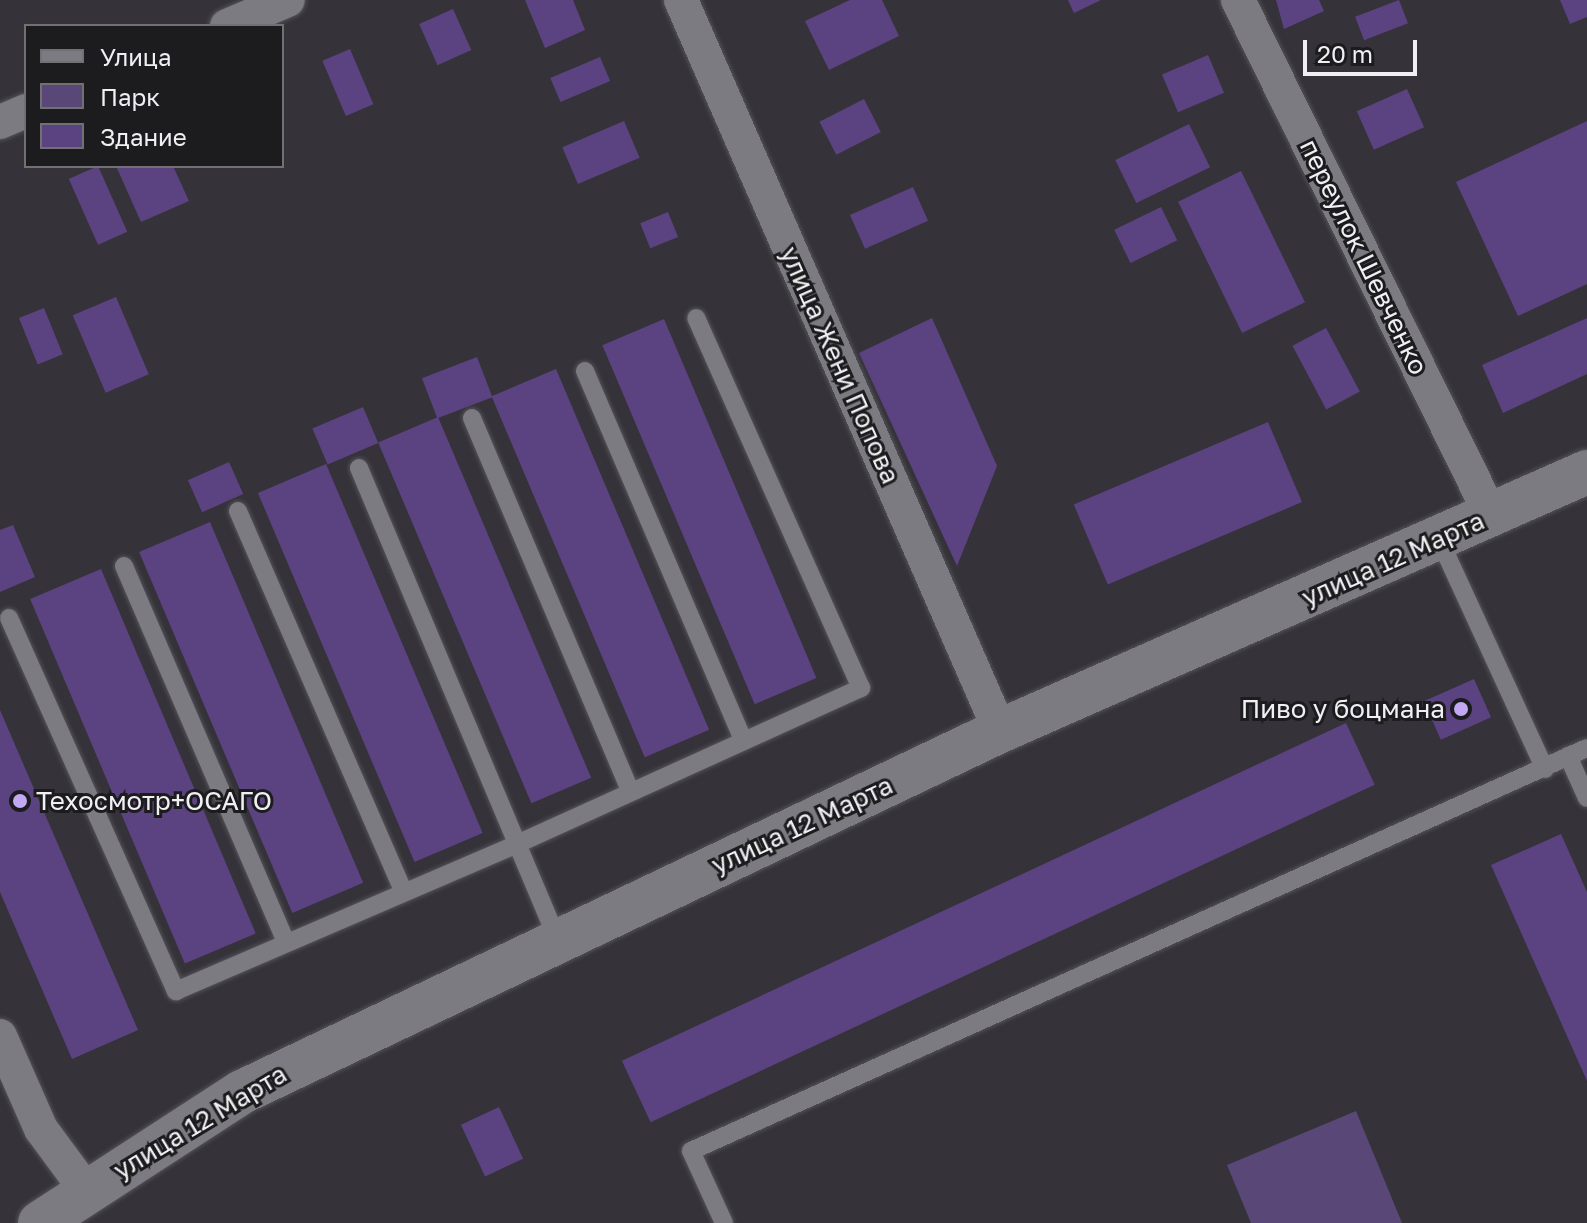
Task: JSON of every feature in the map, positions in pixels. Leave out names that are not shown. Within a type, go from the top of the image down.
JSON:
[{"type":"street","points":[[232,24],[288,0]]},
{"type":"street","name":"улица Жени Попова","points":[[681,0],[1000,731]]},
{"type":"street","name":"переулок Шевченко","points":[[1238,0],[1491,515]]},
{"type":"street","points":[[0,122],[24,112]]},
{"type":"street","name":"улица 12 Марта","points":[[40,1223],[86,1190],[242,1092],[1000,731],[1440,541],[1587,472]]},
{"type":"street","points":[[0,1036],[41,1129],[86,1190]]},
{"type":"lane","points":[[9,618],[176,991],[517,844],[861,688],[696,318]]},
{"type":"lane","points":[[585,371],[743,739]]},
{"type":"lane","points":[[472,418],[631,792]]},
{"type":"lane","points":[[359,468],[558,941]]},
{"type":"lane","points":[[238,511],[403,891]]},
{"type":"lane","points":[[1440,541],[1545,769]]},
{"type":"lane","points":[[124,566],[286,943]]},
{"type":"lane","points":[[724,1223],[691,1151],[1587,748]]},
{"type":"lane","points":[[1568,756],[1587,798]]},
{"type":"green space","points":[[1356,1111],[1402,1223],[1251,1223],[1227,1165]]},
{"type":"building","points":[[525,0],[573,0],[585,30],[545,48]]},
{"type":"building","points":[[850,0],[882,0],[899,36],[829,70],[805,21]]},
{"type":"building","points":[[1068,0],[1101,0],[1074,13]]},
{"type":"building","points":[[1276,0],[1319,0],[1324,11],[1284,29]]},
{"type":"building","points":[[1399,0],[1408,23],[1364,40],[1355,17]]},
{"type":"building","points":[[1560,0],[1587,0],[1587,17],[1570,24]]},
{"type":"building","points":[[453,9],[471,50],[438,65],[419,24]]},
{"type":"building","points":[[350,49],[373,104],[346,116],[322,61]]},
{"type":"building","points":[[1208,55],[1224,93],[1178,112],[1162,75]]},
{"type":"building","points":[[600,57],[610,81],[560,102],[550,78]]},
{"type":"building","points":[[1407,89],[1424,127],[1374,150],[1357,111]]},
{"type":"building","points":[[864,99],[881,132],[836,155],[819,122]]},
{"type":"building","points":[[624,121],[640,158],[578,184],[562,147]]},
{"type":"building","points":[[1587,121],[1587,284],[1518,316],[1456,182]]},
{"type":"building","points":[[1189,124],[1210,167],[1136,203],[1115,160]]},
{"type":"building","points":[[94,168],[99,168],[127,232],[98,245],[69,179]]},
{"type":"building","points":[[117,168],[174,168],[189,201],[141,222]]},
{"type":"building","points":[[1241,171],[1305,302],[1242,333],[1178,202]]},
{"type":"building","points":[[913,187],[928,221],[865,249],[850,215]]},
{"type":"building","points":[[1161,207],[1177,240],[1130,263],[1114,230]]},
{"type":"building","points":[[668,212],[678,237],[650,248],[640,223]]},
{"type":"building","points":[[116,297],[149,374],[106,393],[73,315]]},
{"type":"building","points":[[44,308],[63,354],[38,364],[19,318]]},
{"type":"building","points":[[932,318],[997,466],[957,566],[859,353]]},
{"type":"building","points":[[1587,318],[1587,374],[1503,413],[1482,365]]},
{"type":"building","points":[[664,319],[816,678],[755,704],[602,345]]},
{"type":"building","points":[[1326,328],[1360,392],[1326,409],[1292,346]]},
{"type":"building","points":[[477,357],[492,397],[437,418],[422,378]]},
{"type":"building","points":[[556,369],[709,730],[645,757],[492,396]]},
{"type":"building","points":[[363,407],[378,443],[328,464],[312,428]]},
{"type":"building","points":[[438,417],[591,778],[531,803],[378,442]]},
{"type":"building","points":[[1268,422],[1302,502],[1108,585],[1074,504]]},
{"type":"building","points":[[229,462],[243,494],[202,512],[188,480]]},
{"type":"building","points":[[326,464],[483,833],[415,862],[258,493]]},
{"type":"building","points":[[210,522],[363,883],[292,913],[139,552]]},
{"type":"building","points":[[13,525],[35,577],[0,592],[0,530]]},
{"type":"building","points":[[101,569],[256,934],[185,964],[30,599]]},
{"type":"building","points":[[1474,679],[1491,717],[1441,740],[1424,701]]},
{"type":"building","name":"Техосмотр+ОСАГО","points":[[0,710],[138,1030],[72,1059],[0,892]]},
{"type":"building","points":[[1346,723],[1375,785],[651,1122],[622,1061]]},
{"type":"building","points":[[1561,834],[1587,892],[1587,1081],[1491,865]]},
{"type":"building","points":[[499,1107],[523,1159],[485,1176],[461,1125]]},
{"type":"place","name":"Пиво у боцмана","points":[[1461,709]]},
{"type":"place","name":"Техосмотр+ОСАГО","points":[[20,801]]}]
